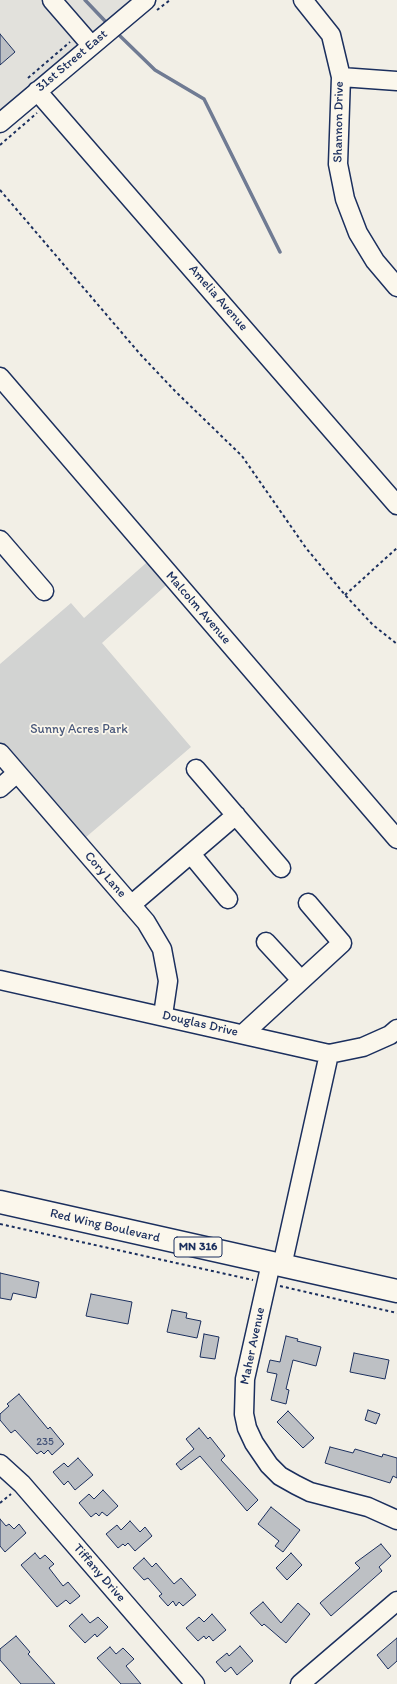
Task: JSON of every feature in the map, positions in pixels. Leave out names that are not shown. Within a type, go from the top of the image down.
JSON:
[{"type":"main road","name":"Red Wing Boulevard","points":[[0,1202],[273,1274],[397,1291]]},
{"type":"main road","name":"Red Wing Boulevard","points":[[0,1214],[397,1302]]},
{"type":"street","points":[[52,0],[91,45]]},
{"type":"street","name":"31st Street East","points":[[0,124],[30,87],[91,45],[146,0]]},
{"type":"street","name":"Shannon Drive","points":[[303,0],[331,35],[341,77],[338,164],[345,200],[358,232],[375,261],[397,287]]},
{"type":"street","points":[[341,77],[397,81]]},
{"type":"street","name":"Amelia Avenue","points":[[30,87],[397,505]]},
{"type":"street","name":"Malcolm Avenue","points":[[0,377],[397,839]]},
{"type":"street","points":[[0,540],[44,591]]},
{"type":"street","name":"Cory Lane","points":[[0,753],[146,922],[162,949],[168,981],[163,1015]]},
{"type":"street","points":[[196,769],[281,868]]},
{"type":"street","points":[[0,788],[17,773]]},
{"type":"street","points":[[131,905],[236,815]]},
{"type":"street","points":[[191,854],[228,899]]},
{"type":"street","points":[[243,1034],[342,943],[308,903]]},
{"type":"street","points":[[266,942],[301,980]]},
{"type":"street","name":"Douglas Drive","points":[[0,980],[163,1015],[329,1054],[363,1046],[390,1035],[397,1029]]},
{"type":"street","name":"Maher Avenue","points":[[329,1054],[245,1379],[244,1414],[247,1428],[254,1443],[262,1456],[280,1476],[310,1492],[368,1507],[397,1520]]},
{"type":"street","name":"Tiffany Drive","points":[[0,1464],[22,1484],[195,1684]]},
{"type":"street","points":[[300,1684],[397,1601]]},
{"type":"path","points":[[30,87],[73,40]]},
{"type":"path","points":[[0,190],[140,354],[175,391],[242,456],[306,548],[345,595],[373,625],[397,644]]},
{"type":"path","points":[[345,595],[397,548]]},
{"type":"path","points":[[0,1224],[273,1274],[397,1313]]},
{"type":"shaded area","points":[[0,0],[146,0],[0,123]]},
{"type":"green space","name":"Sunny Acres Park","points":[[154,556],[173,579],[102,643],[191,747],[78,844],[0,753],[0,664],[71,603],[84,618]]},
{"type":"building","points":[[0,34],[15,52],[0,65]]},
{"type":"building","points":[[0,1273],[39,1282],[36,1298],[13,1293],[11,1300],[0,1298]]},
{"type":"building","points":[[91,1294],[132,1302],[128,1324],[86,1316]]},
{"type":"building","points":[[172,1310],[187,1313],[186,1318],[201,1321],[197,1338],[167,1332]]},
{"type":"building","points":[[204,1334],[219,1337],[215,1359],[200,1357]]},
{"type":"building","points":[[286,1336],[298,1339],[297,1341],[321,1347],[316,1366],[293,1360],[286,1389],[289,1390],[286,1404],[271,1400],[277,1374],[267,1372],[270,1360],[280,1362]]},
{"type":"building","points":[[354,1353],[389,1360],[385,1379],[350,1372]]},
{"type":"building","points":[[19,1394],[48,1429],[50,1427],[64,1444],[52,1455],[48,1450],[44,1454],[41,1451],[37,1454],[15,1430],[11,1433],[0,1420],[0,1414],[9,1406],[7,1404]]},
{"type":"building","points":[[368,1410],[380,1414],[376,1424],[365,1420]]},
{"type":"building","points":[[288,1411],[314,1438],[303,1448],[277,1422]]},
{"type":"building","points":[[199,1428],[208,1439],[210,1437],[225,1456],[221,1460],[258,1500],[247,1511],[200,1456],[181,1470],[176,1464],[194,1449],[186,1439]]},
{"type":"building","points":[[330,1447],[353,1453],[355,1449],[382,1457],[383,1454],[397,1458],[397,1478],[393,1476],[390,1483],[325,1463]]},
{"type":"building","points":[[78,1458],[93,1475],[75,1490],[68,1481],[64,1485],[53,1472],[64,1463],[68,1467]]},
{"type":"building","points":[[103,1490],[118,1506],[107,1516],[102,1512],[99,1516],[96,1513],[91,1517],[79,1503],[89,1494],[94,1499]]},
{"type":"building","points":[[271,1507],[300,1530],[283,1552],[275,1546],[279,1541],[258,1524]]},
{"type":"building","points":[[0,1519],[6,1526],[9,1524],[14,1529],[19,1524],[26,1533],[5,1552],[0,1546]]},
{"type":"building","points":[[130,1521],[140,1532],[145,1527],[152,1536],[135,1551],[128,1543],[125,1546],[123,1544],[118,1548],[106,1534],[117,1525],[121,1530]]},
{"type":"building","points":[[381,1544],[391,1556],[379,1567],[382,1571],[331,1616],[320,1603],[360,1568],[355,1563]]},
{"type":"building","points":[[35,1553],[40,1559],[45,1555],[54,1564],[49,1568],[63,1586],[68,1582],[80,1596],[70,1604],[66,1600],[57,1607],[21,1565]]},
{"type":"building","points":[[291,1553],[302,1565],[287,1580],[276,1568]]},
{"type":"building","points":[[144,1558],[152,1567],[156,1563],[174,1584],[181,1578],[196,1595],[183,1606],[179,1602],[176,1606],[173,1601],[168,1606],[159,1596],[162,1594],[148,1578],[144,1580],[133,1568]]},
{"type":"building","points":[[263,1602],[281,1623],[298,1603],[310,1614],[286,1643],[264,1624],[262,1626],[250,1613]]},
{"type":"building","points":[[82,1614],[90,1623],[98,1617],[108,1627],[97,1637],[95,1634],[85,1643],[69,1626]]},
{"type":"building","points":[[212,1614],[226,1630],[213,1641],[209,1636],[206,1639],[204,1636],[198,1641],[186,1628],[199,1617],[204,1622]]},
{"type":"building","points":[[16,1636],[30,1652],[28,1654],[55,1684],[21,1684],[0,1660],[0,1649]]},
{"type":"building","points":[[397,1638],[397,1661],[388,1669],[377,1655]]},
{"type":"building","points":[[240,1646],[253,1661],[237,1675],[231,1667],[225,1672],[216,1662],[227,1653],[229,1656]]},
{"type":"building","points":[[110,1647],[116,1654],[123,1648],[134,1659],[126,1666],[141,1684],[121,1684],[97,1658]]},
{"type":"waterway","points":[[85,0],[105,21]]},
{"type":"waterway","points":[[119,35],[155,70],[204,99],[280,252]]}]
